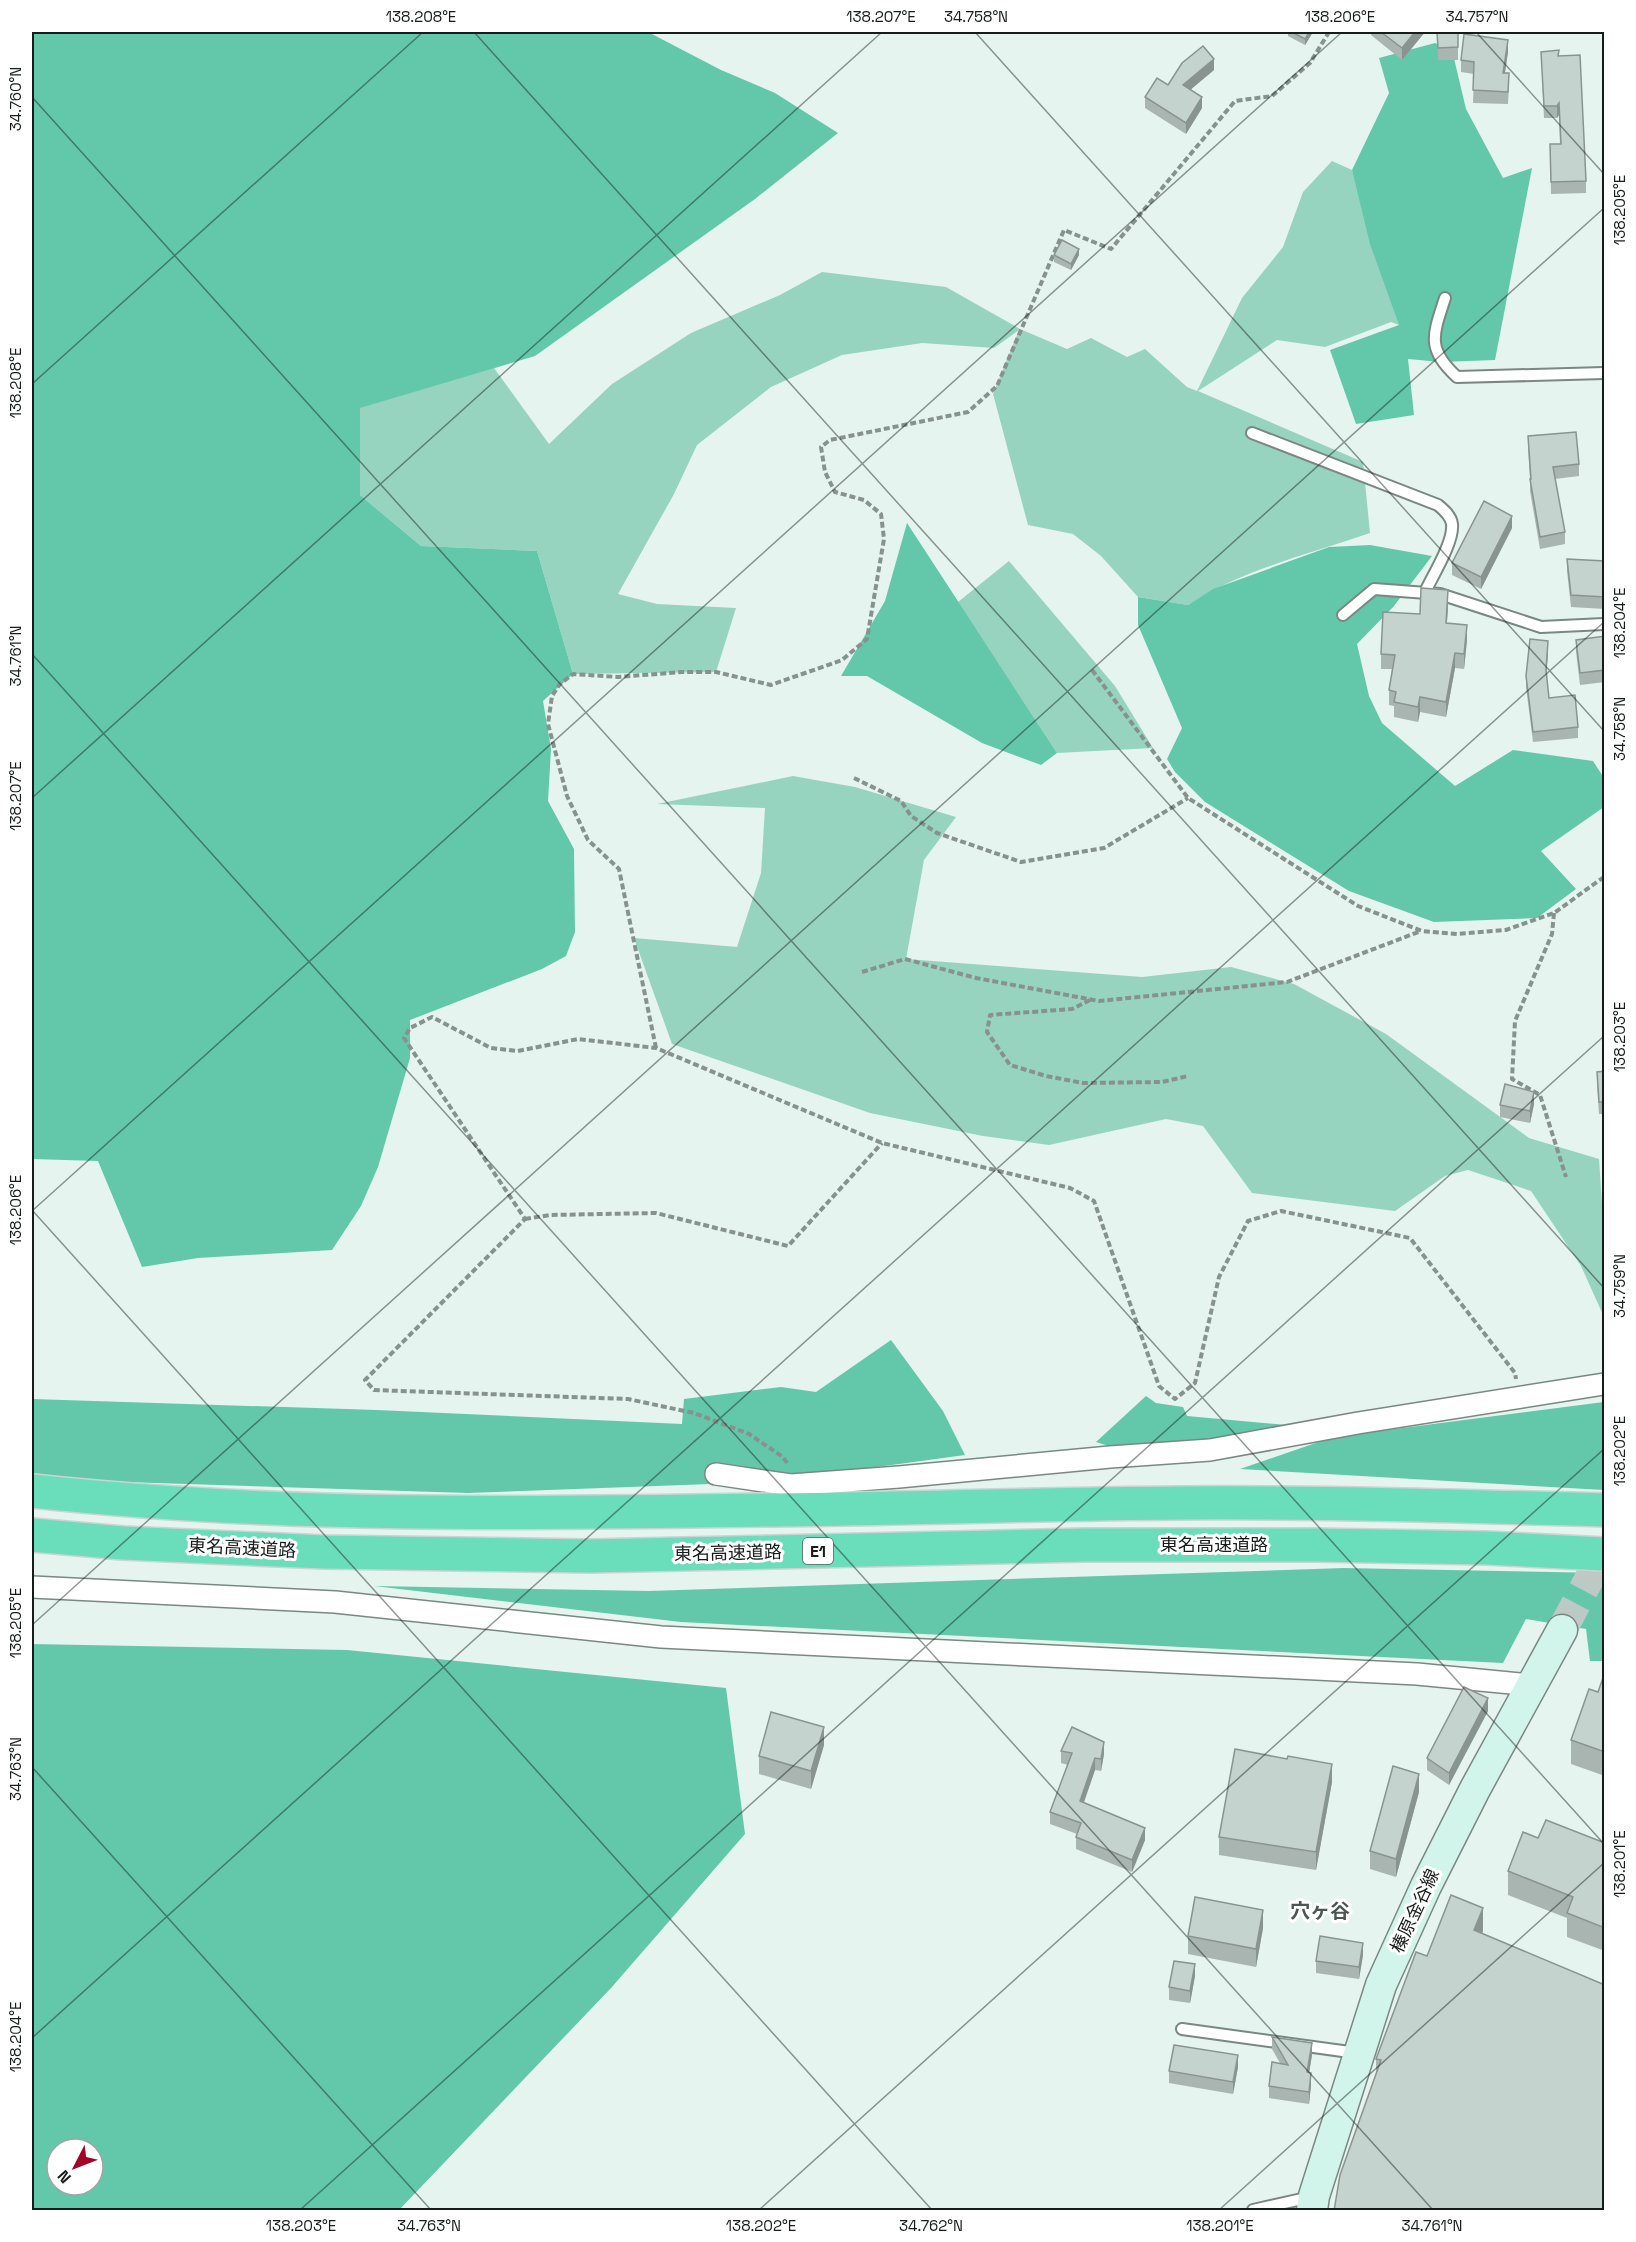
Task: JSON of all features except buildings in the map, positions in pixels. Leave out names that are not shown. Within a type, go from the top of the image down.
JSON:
[{"type":"highway","points":[[32,1491],[176,1504],[442,1512],[583,1513],[1176,1503],[1406,1504],[1605,1510]]},
{"type":"highway","name":"東名高速道路","points":[[32,1535],[123,1543],[324,1552],[590,1556],[1131,1545],[1475,1548],[1605,1554]]},
{"type":"main road","name":"榛原金谷線","points":[[1313,2204],[1381,1985],[1474,1789],[1562,1629]]},
{"type":"street","points":[[716,1474],[791,1485],[899,1477],[1110,1456],[1210,1450],[1605,1384]]},
{"type":"street","points":[[32,1587],[335,1602],[661,1637],[1417,1674],[1531,1685]]},
{"type":"lane","points":[[1444,298],[1434,334],[1441,362],[1457,377],[1605,374]]},
{"type":"lane","points":[[1252,433],[1438,505],[1447,512],[1452,522],[1451,537],[1425,592]]},
{"type":"lane","points":[[1344,615],[1374,589],[1440,594],[1541,627],[1605,624]]},
{"type":"lane","points":[[1182,2029],[1359,2053]]},
{"type":"lane","points":[[1252,2211],[1313,2204]]},
{"type":"path","points":[[656,1048],[619,869],[588,840],[567,796],[548,724],[552,696],[560,684],[573,674],[618,677],[716,672],[771,684],[842,660],[867,639],[884,539],[881,514],[864,500],[835,492],[825,472],[821,447],[831,440],[968,412],[998,386],[1064,230],[1111,249],[1235,101],[1272,96],[1310,63],[1329,32]]},
{"type":"path","points":[[1092,670],[1188,798],[1358,906],[1422,931],[1458,934],[1506,930],[1554,913],[1605,877]]},
{"type":"path","points":[[854,778],[901,801],[911,816],[937,833],[1021,862],[1104,848],[1188,798]]},
{"type":"path","points":[[1554,913],[1552,934],[1515,1021],[1512,1079],[1540,1095],[1566,1177]]},
{"type":"path","points":[[862,972],[905,959],[976,978],[1100,1001],[1287,982],[1422,931]]},
{"type":"path","points":[[1090,999],[1072,1009],[990,1015],[987,1032],[1010,1065],[1046,1076],[1083,1083],[1162,1082],[1188,1076]]},
{"type":"path","points":[[525,1219],[404,1038],[410,1028],[432,1017],[491,1048],[518,1051],[578,1039],[656,1048],[882,1143],[1070,1188],[1094,1201],[1160,1386],[1175,1399],[1195,1383],[1219,1277],[1248,1221],[1281,1211],[1410,1238],[1515,1373],[1521,1397]]},
{"type":"path","points":[[801,1484],[783,1457],[749,1434],[694,1413],[628,1399],[374,1390],[365,1380],[525,1219],[550,1215],[656,1213],[788,1246],[882,1143]]},
{"type":"green space","points":[[32,32],[648,32],[721,70],[775,93],[838,133],[755,199],[535,356],[360,408],[360,495],[421,546],[537,551],[573,674],[543,701],[551,749],[548,801],[574,849],[575,932],[566,956],[542,969],[410,1020],[410,1058],[378,1167],[361,1206],[332,1250],[198,1258],[142,1267],[98,1161],[32,1159]]},
{"type":"green space","points":[[1435,43],[1452,50],[1466,109],[1503,178],[1532,168],[1495,360],[1441,362],[1408,359],[1414,415],[1356,424],[1330,350],[1399,325],[1370,244],[1352,170],[1389,93],[1379,58]]},
{"type":"green space","points":[[1332,161],[1352,170],[1399,325],[1391,322],[1325,347],[1277,340],[1198,391],[1363,462],[1370,533],[1253,572],[1188,605],[1138,597],[1101,556],[1073,534],[1028,525],[993,394],[1019,330],[994,348],[922,343],[842,355],[771,387],[697,445],[674,494],[618,594],[657,604],[736,608],[716,672],[573,674],[537,551],[421,546],[360,495],[360,407],[494,368],[549,444],[612,384],[691,333],[780,295],[822,272],[946,287],[1020,329],[1067,349],[1091,338],[1127,357],[1145,349],[1187,387],[1197,391],[1242,298],[1283,247],[1303,192]]},
{"type":"green space","points":[[907,523],[1057,753],[1041,765],[982,743],[867,676],[841,676],[885,601]]},
{"type":"green space","points":[[1370,545],[1432,556],[1394,606],[1357,644],[1369,696],[1382,723],[1455,786],[1513,750],[1593,761],[1604,778],[1604,807],[1541,851],[1576,889],[1537,918],[1434,922],[1349,891],[1205,802],[1175,772],[1167,759],[1182,728],[1138,625],[1138,597],[1188,605],[1213,589],[1329,547]]},
{"type":"green space","points":[[1009,561],[1115,686],[1153,748],[1057,753],[958,602]]},
{"type":"green space","points":[[793,776],[855,787],[956,817],[924,860],[906,959],[1142,977],[1231,967],[1294,984],[1386,1034],[1529,1138],[1599,1159],[1604,1232],[1604,1317],[1581,1266],[1531,1191],[1468,1170],[1445,1176],[1395,1211],[1252,1193],[1203,1126],[1166,1119],[1049,1145],[983,1136],[870,1113],[672,1044],[634,938],[737,947],[761,873],[765,808],[657,804]]},
{"type":"green space","points":[[891,1340],[943,1411],[965,1455],[767,1482],[468,1493],[32,1479],[32,1399],[377,1410],[682,1424],[684,1399],[781,1387],[816,1392]]},
{"type":"green space","points":[[1146,1396],[1156,1403],[1183,1407],[1187,1416],[1286,1425],[1217,1441],[1115,1448],[1096,1442]]},
{"type":"green space","points":[[1604,1402],[1604,1490],[1240,1469],[1333,1437]]},
{"type":"green space","points":[[1344,1568],[1604,1573],[1604,1661],[1590,1661],[1586,1629],[1526,1619],[1503,1663],[681,1622],[374,1586],[649,1591]]},
{"type":"green space","points":[[32,1644],[347,1650],[726,1688],[745,1834],[611,1988],[399,2210],[32,2210]]},
{"type":"tunnel","points":[[1562,1630],[1604,1551]]},
{"type":"district","name":"穴ヶ谷","points":[[1320,1911]]}]
